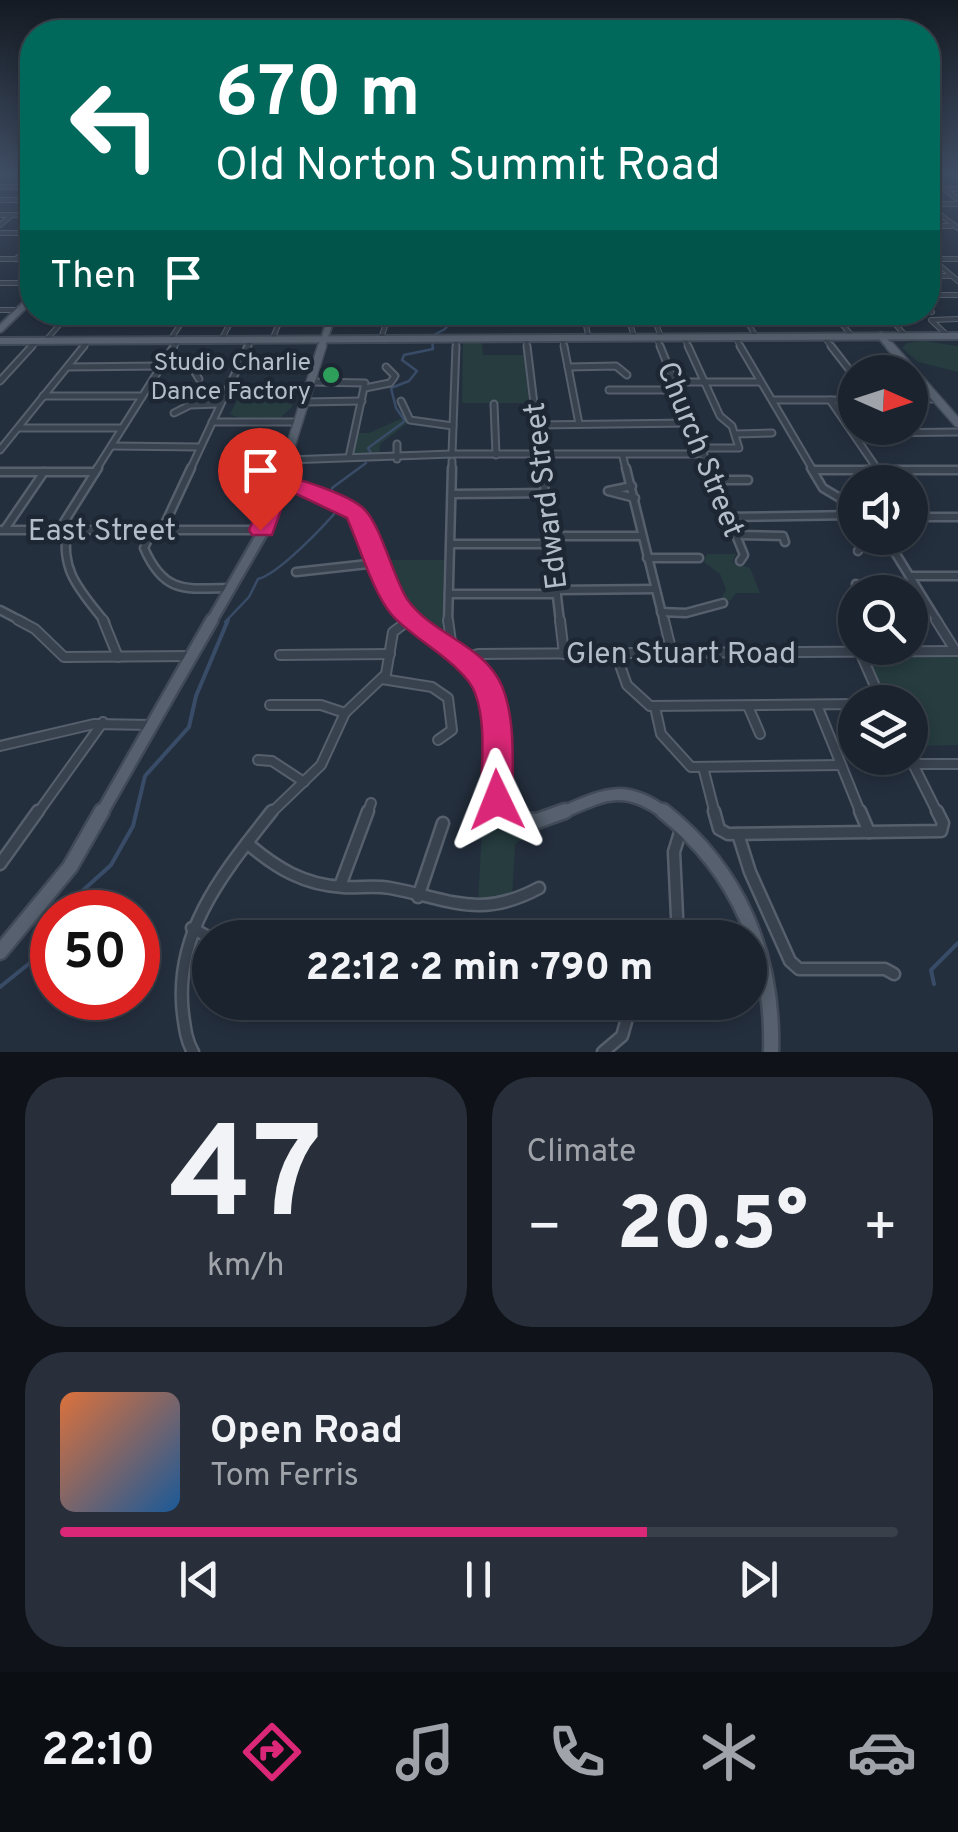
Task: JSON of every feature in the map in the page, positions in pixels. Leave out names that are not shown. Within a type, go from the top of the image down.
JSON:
[{"type":"main road","points":[[0,327],[20,310]]},
{"type":"main road","points":[[0,952],[70,867],[264,530],[329,325]]},
{"type":"main road","points":[[882,337],[958,424]]},
{"type":"main road","points":[[907,337],[958,337]]},
{"type":"main road","points":[[0,340],[958,337]]},
{"type":"main road","points":[[325,339],[439,339]]},
{"type":"main road","points":[[280,483],[291,483],[344,504],[359,520],[393,598],[410,618],[482,676],[492,697],[497,800],[511,820],[530,822],[595,798],[626,793],[656,806],[706,847],[726,876],[754,936],[771,1005],[770,1052]]},
{"type":"street","points":[[16,259],[20,255]]},
{"type":"street","points":[[0,259],[20,259]]},
{"type":"street","points":[[940,267],[958,281]]},
{"type":"street","points":[[940,276],[952,276]]},
{"type":"street","points":[[0,310],[17,313]]},
{"type":"street","points":[[0,381],[58,325]]},
{"type":"street","points":[[118,657],[98,610],[78,592],[65,571],[63,530],[163,365],[181,325]]},
{"type":"street","points":[[221,340],[229,325]]},
{"type":"street","points":[[272,340],[278,325]]},
{"type":"street","points":[[385,337],[387,325]]},
{"type":"street","points":[[586,325],[589,338]]},
{"type":"street","points":[[630,325],[635,338]]},
{"type":"street","name":"Church Street","points":[[655,325],[675,386],[744,555],[740,561]]},
{"type":"street","points":[[748,325],[756,338]]},
{"type":"street","points":[[843,325],[853,337]]},
{"type":"street","points":[[896,325],[907,337]]},
{"type":"street","points":[[936,325],[948,336]]},
{"type":"street","points":[[825,337],[838,355]]},
{"type":"street","name":"Edward Street","points":[[526,338],[564,654]]},
{"type":"street","points":[[562,338],[580,424]]},
{"type":"street","points":[[684,338],[720,416],[736,434],[738,448]]},
{"type":"street","points":[[736,338],[825,491],[838,498]]},
{"type":"street","points":[[452,650],[448,632],[456,339]]},
{"type":"street","points":[[0,450],[89,340]]},
{"type":"street","points":[[232,588],[174,588],[163,583],[144,548],[158,530],[251,340]]},
{"type":"street","points":[[66,367],[192,366],[199,378]]},
{"type":"street","points":[[568,367],[616,366],[626,375]]},
{"type":"street","points":[[312,382],[390,384],[394,376],[386,367]]},
{"type":"street","points":[[609,390],[761,382]]},
{"type":"street","points":[[348,458],[364,385]]},
{"type":"street","points":[[44,396],[142,396]]},
{"type":"street","points":[[928,399],[936,399]]},
{"type":"street","points":[[772,400],[838,400]]},
{"type":"street","points":[[830,400],[875,465]]},
{"type":"street","points":[[401,401],[410,420],[453,426]]},
{"type":"street","points":[[305,402],[362,402]]},
{"type":"street","points":[[174,412],[190,405],[220,404]]},
{"type":"street","points":[[494,404],[496,455]]},
{"type":"street","points":[[212,422],[299,422]]},
{"type":"street","points":[[537,424],[690,423]]},
{"type":"street","points":[[18,428],[123,428]]},
{"type":"street","points":[[928,432],[958,432]]},
{"type":"street","points":[[736,434],[772,433]]},
{"type":"street","points":[[397,444],[397,458]]},
{"type":"street","points":[[112,446],[200,447]]},
{"type":"street","points":[[287,459],[624,457],[738,448],[748,451]]},
{"type":"street","points":[[541,457],[702,453]]},
{"type":"street","points":[[452,458],[511,457]]},
{"type":"street","points":[[624,457],[672,654]]},
{"type":"street","points":[[812,470],[838,470]]},
{"type":"street","points":[[928,470],[958,470]]},
{"type":"street","points":[[0,472],[96,472]]},
{"type":"street","points":[[2,530],[44,472]]},
{"type":"street","points":[[714,480],[748,480]]},
{"type":"street","points":[[632,486],[608,491],[635,498]]},
{"type":"street","points":[[452,494],[545,493]]},
{"type":"street","points":[[728,517],[838,515]]},
{"type":"street","points":[[928,518],[958,517]]},
{"type":"street","name":"East Street","points":[[2,530],[264,530]]},
{"type":"street","points":[[736,535],[783,536],[785,542]]},
{"type":"street","points":[[451,544],[641,536]]},
{"type":"street","points":[[647,558],[699,558]]},
{"type":"street","points":[[296,572],[329,572],[352,564],[376,564]]},
{"type":"street","points":[[928,576],[958,576]]},
{"type":"street","points":[[449,594],[655,590]]},
{"type":"street","points":[[661,612],[686,612],[723,603]]},
{"type":"street","points":[[928,606],[957,652]]},
{"type":"street","points":[[0,610],[34,629],[59,655],[194,656]]},
{"type":"street","points":[[196,920],[220,878],[272,811],[321,764],[345,713],[382,679],[393,632],[410,618]]},
{"type":"street","points":[[432,636],[448,632]]},
{"type":"street","name":"Glen Stuart Road","points":[[464,658],[478,654],[838,652]]},
{"type":"street","name":"Glen Stuart Road","points":[[928,652],[957,652]]},
{"type":"street","points":[[280,656],[390,654]]},
{"type":"street","points":[[620,654],[619,670],[644,705],[838,704]]},
{"type":"street","points":[[382,679],[393,685],[434,686],[443,690],[453,711],[452,730],[438,740]]},
{"type":"street","points":[[270,705],[321,705],[345,713]]},
{"type":"street","points":[[817,705],[838,758]]},
{"type":"street","points":[[748,706],[760,734]]},
{"type":"street","points":[[654,707],[661,734],[685,764],[838,765]]},
{"type":"street","points":[[0,746],[103,722],[154,725]]},
{"type":"street","points":[[0,864],[103,722]]},
{"type":"street","points":[[258,760],[272,762],[304,782]]},
{"type":"street","points":[[928,762],[958,764]]},
{"type":"street","points":[[703,767],[719,829],[738,834],[941,831],[944,828],[919,775]]},
{"type":"street","points":[[845,775],[868,832]]},
{"type":"street","points":[[340,887],[371,803]]},
{"type":"street","points":[[418,898],[443,823]]},
{"type":"street","points":[[677,920],[674,852],[682,825]]},
{"type":"street","points":[[738,834],[750,872],[790,960],[799,968],[885,969],[894,974]]},
{"type":"street","points":[[247,843],[281,873],[320,886],[389,888],[462,908],[524,898],[540,888]]},
{"type":"street","points":[[192,928],[180,987],[187,1042],[193,1052]]},
{"type":"street","points":[[603,1052],[622,1036],[626,1022]]},
{"type":"green space","points":[[463,342],[482,342],[483,355],[524,355],[529,403],[462,403]]},
{"type":"green space","points":[[907,343],[958,346],[958,372],[928,364],[928,355],[910,355],[902,348]]},
{"type":"green space","points":[[262,393],[282,394],[292,399],[292,407],[279,419],[244,420],[230,414],[238,399]]},
{"type":"green space","points":[[405,417],[409,422],[380,444],[379,455],[351,454],[356,433],[369,433]]},
{"type":"green space","points":[[707,554],[736,554],[732,562],[750,568],[760,593],[736,593],[730,601],[722,597],[726,590],[720,574],[704,562]]},
{"type":"green space","points":[[381,560],[444,560],[442,632],[438,633],[397,594]]},
{"type":"green space","points":[[928,654],[958,654],[958,745],[928,746],[928,685],[879,685],[869,665],[928,665]]},
{"type":"green space","points":[[496,814],[511,825],[546,825],[515,844],[512,898],[478,902],[482,830]]},
{"type":"waterway","points":[[432,336],[448,325]]},
{"type":"waterway","points":[[371,453],[368,448],[405,421],[396,408],[391,388],[409,381],[417,371],[402,360],[404,355],[433,349],[432,340]]},
{"type":"waterway","points":[[342,499],[332,493],[332,488],[366,463]]},
{"type":"waterway","points":[[225,622],[249,597],[258,579],[290,558],[341,506]]},
{"type":"waterway","points":[[83,890],[111,865],[133,826],[145,776],[189,727],[196,696],[228,620]]},
{"type":"waterway","points":[[934,984],[931,970],[958,943]]},
{"type":"waterway","points":[[0,987],[30,963]]},
{"type":"place","name":"Studio Charlie Dance Factory","points":[[331,375]]},
{"type":"route","points":[[260,530],[264,530],[280,483],[294,484],[356,513],[398,606],[427,633],[464,658],[489,688],[496,720],[497,800]]}]
